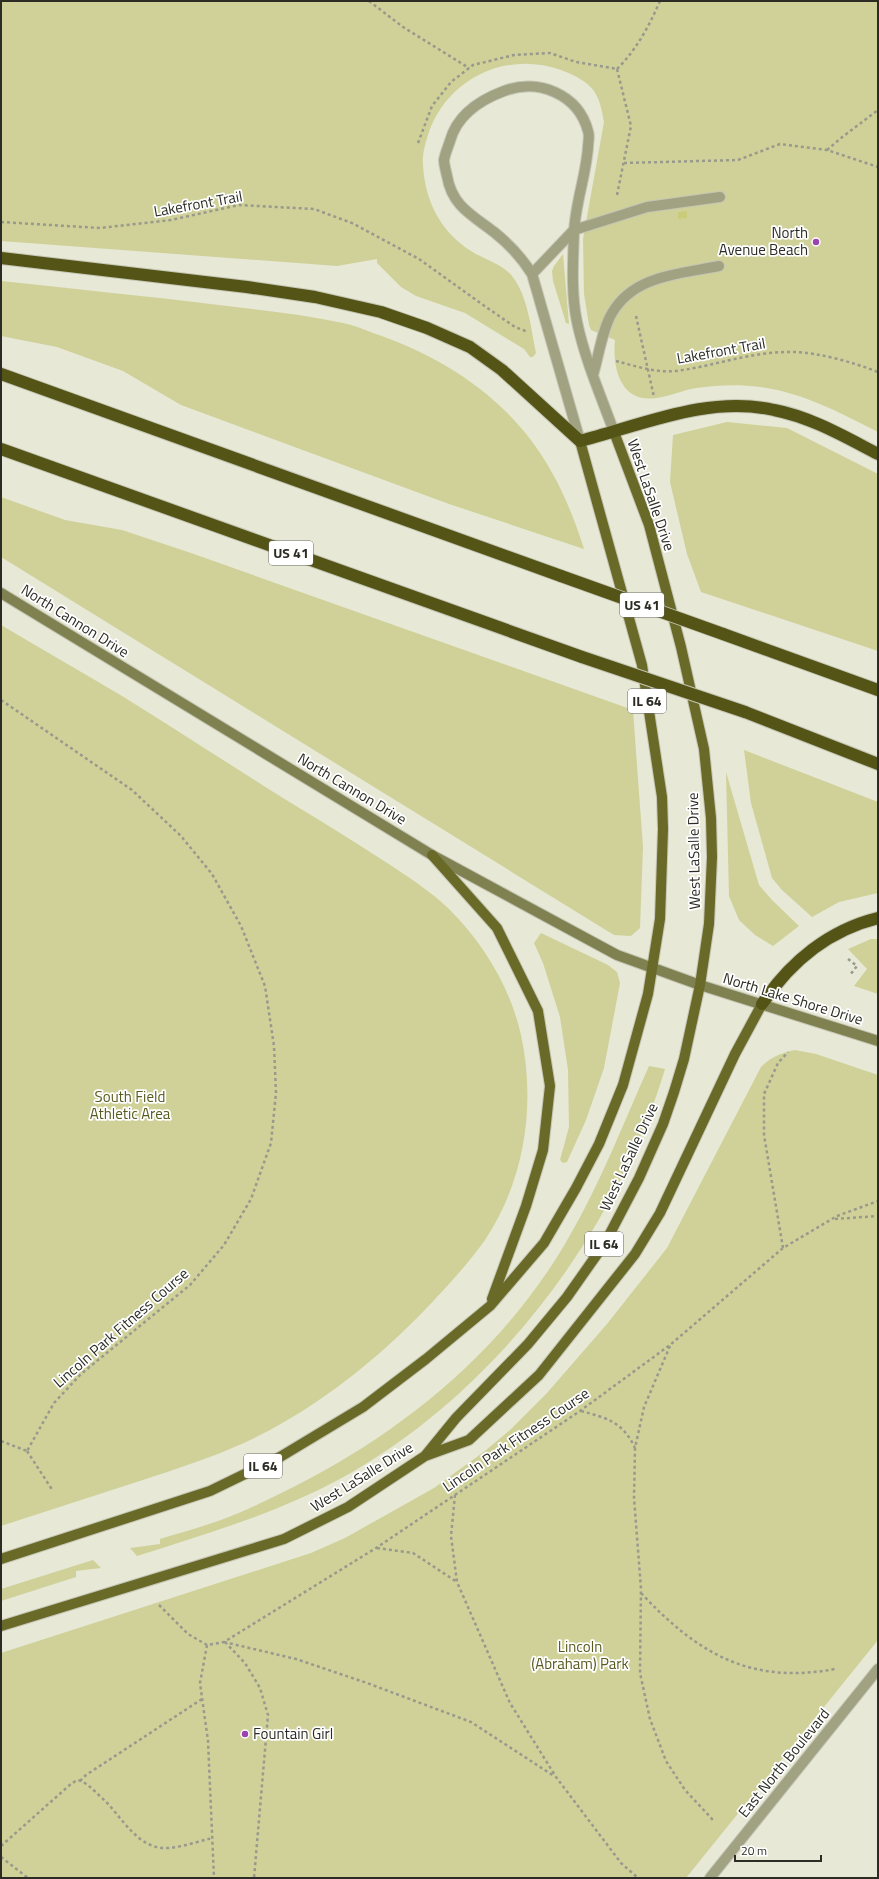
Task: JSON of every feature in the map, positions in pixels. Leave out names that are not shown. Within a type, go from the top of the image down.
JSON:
[{"type":"highway","points":[[1,258],[247,287],[315,297],[381,312],[427,328],[470,347],[502,370],[580,441],[686,412],[732,406],[757,407],[776,410],[820,425],[878,454]]},
{"type":"highway","name":"US 41","points":[[1,374],[878,690]]},
{"type":"highway","name":"US 41","points":[[1,449],[582,657],[745,712],[878,764]]},
{"type":"highway","points":[[762,1004],[783,975],[825,939],[865,921],[878,918]]},
{"type":"main road","name":"West LaSalle Drive","points":[[1,1626],[284,1539],[348,1507],[425,1456],[456,1418],[528,1344],[568,1297],[605,1243],[639,1178],[663,1124],[684,1059],[700,985],[709,924],[712,857],[710,805],[704,749],[697,712],[649,525],[614,432]]},
{"type":"main road","name":"West LaSalle Drive","points":[[1,1559],[210,1491],[280,1457],[363,1407],[426,1359],[490,1306],[544,1243],[576,1188],[599,1144],[623,1085],[631,1058],[658,942],[662,893],[662,797],[642,665],[580,441]]},
{"type":"main road","name":"North Cannon Drive","points":[[1,592],[432,855],[617,955],[652,969],[700,985]]},
{"type":"main road","points":[[432,855],[497,928],[538,1011],[550,1086],[543,1150],[526,1206],[490,1306]]},
{"type":"main road","name":"North Lake Shore Drive","points":[[700,985],[878,1041]]},
{"type":"main road","points":[[425,1456],[469,1440],[539,1375],[635,1254],[660,1213],[735,1054],[762,1004]]},
{"type":"street","points":[[580,441],[532,274],[515,251],[494,232],[474,219],[459,204],[449,189],[444,160],[451,135],[468,111],[487,98],[514,87],[536,86],[558,92],[583,116],[589,133],[588,157],[574,230],[574,279],[577,321],[584,352],[614,432]]},
{"type":"street","points":[[532,274],[574,230],[612,217],[647,208],[720,197]]},
{"type":"street","points":[[593,374],[612,313],[630,291],[644,283],[718,266]]},
{"type":"street","name":"East North Boulevard","points":[[713,1877],[878,1669]]},
{"type":"path","points":[[369,1],[403,27],[468,68]]},
{"type":"path","points":[[612,217],[631,126],[617,69],[632,54],[653,17],[660,1]]},
{"type":"path","points":[[827,150],[878,110]]},
{"type":"path","points":[[624,163],[738,160],[780,144],[827,150],[878,167]]},
{"type":"path","name":"Lakefront Trail","points":[[1,222],[100,228],[171,220],[239,205],[314,209],[352,223],[419,259],[456,287],[515,327],[532,333]]},
{"type":"path","points":[[630,291],[649,369],[654,398]]},
{"type":"path","name":"Lakefront Trail","points":[[615,361],[649,369],[675,371],[752,354],[793,352],[853,362],[878,372]]},
{"type":"path","name":"Lincoln Park Fitness Course","points":[[1,700],[132,790],[181,836],[212,874],[241,926],[265,986],[274,1046],[276,1093],[271,1143],[251,1199],[224,1245],[190,1285],[81,1374],[54,1403],[27,1451]]},
{"type":"path","points":[[848,959],[857,966],[850,975]]},
{"type":"path","points":[[783,1248],[764,1134],[764,1094],[778,1063],[788,1052]]},
{"type":"path","name":"Lincoln Park Fitness Course","points":[[207,1645],[224,1642],[376,1548],[580,1411],[670,1345],[783,1248],[833,1219],[878,1201]]},
{"type":"path","points":[[833,1219],[878,1216]]},
{"type":"path","points":[[670,1345],[644,1407],[635,1448],[634,1498],[641,1592],[640,1673],[650,1719],[666,1761],[685,1790],[713,1820]]},
{"type":"path","points":[[580,1411],[617,1424],[629,1435],[635,1448]]},
{"type":"path","points":[[1,1441],[27,1451],[53,1491]]},
{"type":"path","points":[[455,1494],[450,1536],[457,1582],[510,1703],[556,1777],[621,1863],[638,1878]]},
{"type":"path","points":[[376,1548],[413,1553],[457,1582]]},
{"type":"path","points":[[641,1592],[678,1629],[710,1652],[744,1666],[761,1671],[780,1673],[817,1672],[835,1669]]},
{"type":"path","points":[[159,1605],[188,1634],[207,1645],[200,1683],[208,1741],[214,1878]]},
{"type":"path","points":[[224,1642],[304,1662],[367,1683],[471,1722],[556,1777]]},
{"type":"path","points":[[224,1642],[249,1669],[260,1688],[268,1715],[254,1878]]},
{"type":"path","points":[[1,1846],[72,1783],[80,1781],[93,1770],[202,1699]]},
{"type":"path","points":[[80,1781],[86,1783],[110,1805],[142,1841],[156,1847],[168,1848],[213,1838]]},
{"type":"path","points":[[1,1857],[28,1878]]},
{"type":"green space","points":[[1,1],[878,1],[878,432],[806,398],[791,393],[760,387],[736,385],[711,386],[649,399],[641,398],[628,391],[623,385],[615,363],[615,340],[591,330],[584,294],[583,239],[604,122],[598,98],[591,87],[583,81],[561,70],[540,65],[520,64],[499,67],[481,74],[463,85],[449,98],[437,115],[428,135],[423,161],[424,178],[427,191],[436,214],[443,224],[460,243],[476,254],[503,268],[512,276],[517,284],[522,293],[530,323],[536,353],[533,357],[530,357],[524,349],[465,313],[416,296],[401,287],[377,263],[377,259],[337,266],[1,241]]},
{"type":"green space","points":[[563,254],[569,324],[566,323],[553,281],[552,271]]},
{"type":"green space","points":[[1,281],[281,312],[312,317],[354,326],[416,350],[457,373],[476,386],[512,417],[537,448],[561,489],[584,549],[449,504],[181,405],[123,371],[57,347],[1,336]]},
{"type":"green space","points":[[727,422],[787,428],[878,474],[878,651],[701,592],[687,554],[670,482],[673,435]]},
{"type":"green space","points":[[1,497],[65,520],[122,530],[191,553],[633,710],[643,847],[640,928],[631,936],[614,935],[1,557]]},
{"type":"green space","name":"South Field Athletic Area","points":[[1,625],[122,696],[351,840],[426,889],[449,909],[462,922],[484,952],[503,983],[510,1000],[521,1035],[525,1061],[527,1115],[524,1141],[510,1192],[499,1217],[485,1240],[452,1280],[417,1318],[354,1374],[320,1400],[269,1431],[237,1446],[205,1459],[1,1526]]},
{"type":"green space","points":[[744,750],[878,802],[878,893],[839,902],[812,917],[782,890],[772,878],[751,803]]},
{"type":"green space","points":[[726,772],[759,885],[799,926],[773,946],[755,935],[739,920],[729,896]]},
{"type":"green space","points":[[541,933],[608,965],[617,972],[620,983],[604,1068],[586,1120],[567,1162],[563,1163],[560,1160],[569,1127],[568,1070],[560,1017],[543,963],[534,943]]},
{"type":"green space","points":[[871,939],[878,939],[878,994],[854,986],[867,969],[848,949]]},
{"type":"green space","name":"Lincoln (Abraham) Park","points":[[795,1050],[816,1054],[878,1075],[878,1640],[686,1878],[1,1878],[1,1653],[311,1553],[345,1538],[434,1488],[485,1451],[510,1430],[547,1393],[607,1324],[667,1248],[761,1067],[769,1060],[777,1056]]},
{"type":"green space","points":[[649,1066],[665,1069],[643,1131],[614,1192],[580,1250],[540,1306],[496,1357],[447,1404],[394,1445],[338,1480],[314,1492],[264,1513],[189,1540],[137,1556],[130,1548],[160,1544],[160,1539],[232,1516],[264,1502],[345,1459],[420,1407],[455,1378],[487,1346],[517,1312],[545,1276],[581,1216],[602,1174]]},
{"type":"green space","points":[[93,1560],[101,1568],[76,1571],[76,1577],[1,1601],[1,1589]]},
{"type":"building","points":[[687,211],[687,218],[678,219],[678,212]]},
{"type":"place","name":"North Avenue Beach","points":[[816,242]]},
{"type":"place","name":"Fountain Girl","points":[[245,1734]]}]
